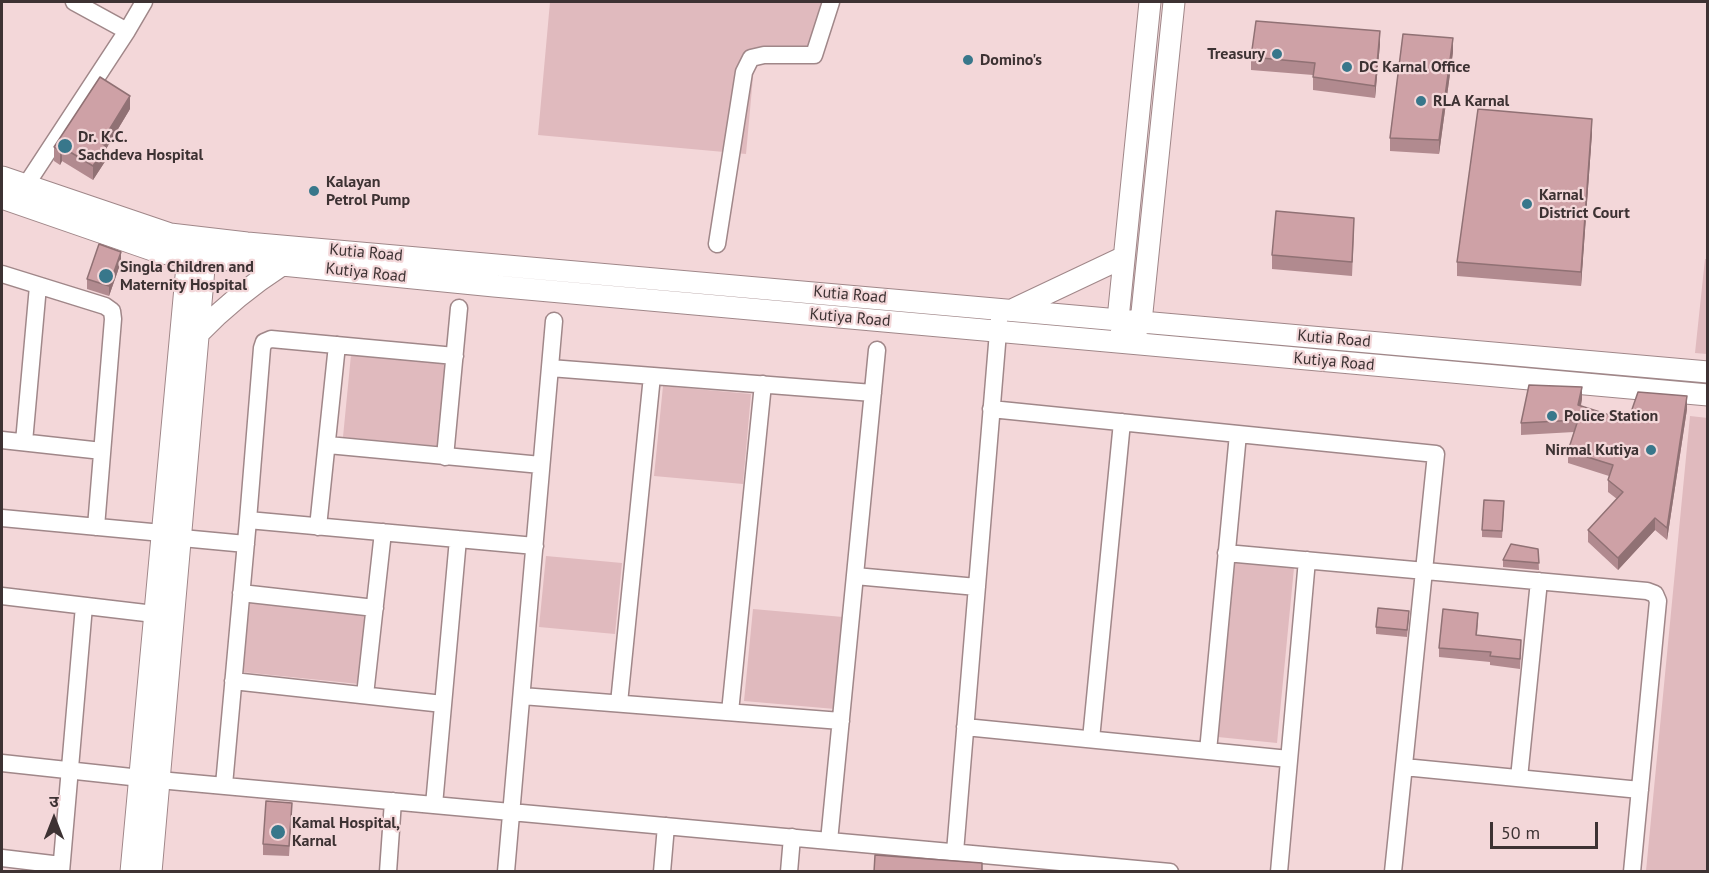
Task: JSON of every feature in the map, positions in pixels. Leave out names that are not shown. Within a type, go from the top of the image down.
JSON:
[{"type":"street","points":[[74,2],[127,31]]},
{"type":"street","points":[[26,185],[144,2]]},
{"type":"street","points":[[717,244],[744,72],[751,58],[764,55],[814,55],[831,2]]},
{"type":"street","points":[[1128,344],[1118,319],[1150,2]]},
{"type":"street","points":[[1128,344],[1141,321],[1174,2]]},
{"type":"street","points":[[1136,139],[1160,141]]},
{"type":"street","name":"Kutia Road","points":[[2,177],[170,234],[1707,372]]},
{"type":"street","name":"Kutiya Road","points":[[2,198],[161,253],[1128,344],[1707,395]]},
{"type":"street","points":[[131,872],[149,778],[198,237]]},
{"type":"street","points":[[151,872],[149,778],[154,614],[172,536],[198,334],[196,256]]},
{"type":"street","points":[[955,852],[998,332],[1006,309],[1124,257]]},
{"type":"street","points":[[198,334],[218,313],[282,265]]},
{"type":"street","points":[[2,274],[105,306],[112,311],[96,527]]},
{"type":"street","points":[[24,442],[38,286]]},
{"type":"street","points":[[445,457],[459,308]]},
{"type":"street","points":[[506,872],[554,321]]},
{"type":"street","points":[[224,785],[264,342],[271,339],[455,356]]},
{"type":"street","points":[[318,527],[337,345]]},
{"type":"street","points":[[830,841],[877,350]]},
{"type":"street","points":[[550,368],[873,393]]},
{"type":"street","points":[[1682,393],[1686,370]]},
{"type":"street","points":[[619,703],[652,376]]},
{"type":"street","points":[[730,712],[763,384]]},
{"type":"street","points":[[991,409],[1436,454],[1393,872]]},
{"type":"street","points":[[1091,740],[1122,422]]},
{"type":"street","points":[[1208,751],[1238,434]]},
{"type":"street","points":[[2,440],[102,451]]},
{"type":"street","points":[[328,446],[541,465]]},
{"type":"street","points":[[2,518],[246,544]]},
{"type":"street","points":[[248,520],[535,546]]},
{"type":"street","points":[[365,695],[383,532]]},
{"type":"street","points":[[434,805],[458,539]]},
{"type":"street","points":[[1226,553],[1647,591],[1655,594],[1658,601],[1632,872]]},
{"type":"street","points":[[1279,872],[1307,560]]},
{"type":"street","points":[[855,576],[977,587]]},
{"type":"street","points":[[1519,778],[1539,581]]},
{"type":"street","points":[[241,593],[375,608]]},
{"type":"street","points":[[2,596],[154,614]]},
{"type":"street","points":[[2,858],[61,868],[84,606]]},
{"type":"street","points":[[233,681],[443,704]]},
{"type":"street","points":[[522,696],[841,721]]},
{"type":"street","points":[[965,727],[1289,759]]},
{"type":"street","points":[[2,763],[1170,872]]},
{"type":"street","points":[[1404,767],[1640,790]]},
{"type":"street","points":[[387,872],[393,801]]},
{"type":"street","points":[[662,872],[666,826]]},
{"type":"street","points":[[789,872],[792,837]]},
{"type":"shaded area","points":[[550,2],[822,2],[816,60],[755,55],[746,154],[538,135]]},
{"type":"shaded area","points":[[1705,259],[1708,259],[1707,354],[1695,353]]},
{"type":"shaded area","points":[[351,355],[446,364],[438,446],[343,437]]},
{"type":"shaded area","points":[[663,386],[751,394],[743,484],[654,476]]},
{"type":"shaded area","points":[[1690,416],[1708,418],[1707,871],[1646,871]]},
{"type":"shaded area","points":[[546,556],[622,563],[615,634],[539,627]]},
{"type":"shaded area","points":[[1235,562],[1294,568],[1277,743],[1218,737]]},
{"type":"shaded area","points":[[250,603],[366,615],[359,684],[242,672]]},
{"type":"shaded area","points":[[753,609],[843,617],[835,709],[744,701]]},
{"type":"building","points":[[1256,21],[1380,31],[1375,86],[1313,77],[1315,63],[1251,57]]},
{"type":"building","name":"RLA Karnal","points":[[1403,34],[1453,38],[1439,140],[1390,138]]},
{"type":"building","points":[[100,77],[130,96],[101,143],[106,146],[93,166],[62,147],[60,151],[54,147]]},
{"type":"building","name":"Karnal District Court","points":[[1478,109],[1592,119],[1581,272],[1457,262]]},
{"type":"building","points":[[1276,211],[1354,218],[1352,262],[1272,255]]},
{"type":"building","points":[[99,244],[121,252],[109,286],[87,279]]},
{"type":"building","points":[[1529,385],[1582,387],[1578,405],[1628,421],[1638,392],[1687,396],[1667,528],[1655,518],[1618,558],[1588,530],[1623,492],[1608,480],[1613,465],[1568,451],[1578,420],[1521,423]]},
{"type":"building","points":[[1484,500],[1504,501],[1502,531],[1482,530]]},
{"type":"building","points":[[1511,544],[1538,549],[1539,563],[1503,560]]},
{"type":"building","points":[[1378,608],[1409,611],[1407,630],[1376,627]]},
{"type":"building","points":[[1443,609],[1478,613],[1476,635],[1521,640],[1520,659],[1490,656],[1491,652],[1439,648]]},
{"type":"building","points":[[266,801],[292,803],[289,846],[263,844]]},
{"type":"building","points":[[875,855],[982,863],[982,872],[874,872]]},
{"type":"place","name":"Treasury","points":[[1277,54]]},
{"type":"place","name":"Domino's","points":[[968,60]]},
{"type":"place","name":"DC Karnal Office","points":[[1347,67]]},
{"type":"place","name":"RLA Karnal","points":[[1421,101]]},
{"type":"place","name":"Dr. K.C. Sachdeva Hospital","points":[[65,146]]},
{"type":"place","name":"Kalayan Petrol Pump","points":[[314,191]]},
{"type":"place","name":"Karnal District Court","points":[[1527,204]]},
{"type":"place","name":"Singla Children and Maternity Hospital","points":[[106,276]]},
{"type":"place","name":"Police Station","points":[[1552,416]]},
{"type":"place","name":"Nirmal Kutiya","points":[[1651,450]]},
{"type":"place","name":"Kamal Hospital, Karnal","points":[[278,832]]}]
